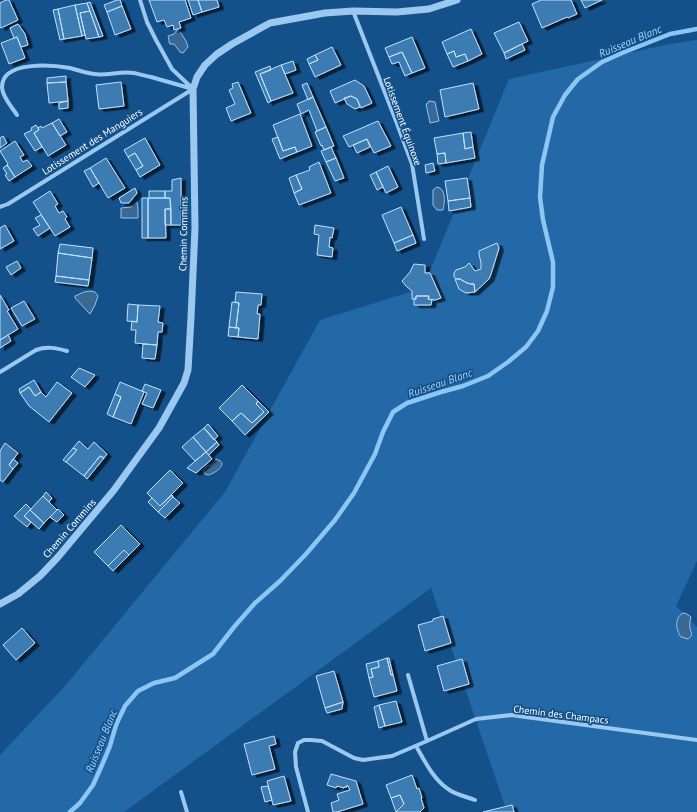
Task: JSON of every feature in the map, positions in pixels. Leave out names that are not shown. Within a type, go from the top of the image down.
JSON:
[{"type":"street","points":[[140,0],[147,22],[172,69],[193,89]]},
{"type":"street","name":"Chemin Commins","points":[[0,604],[18,594],[40,576],[58,557],[114,490],[159,428],[184,383],[188,370],[195,228],[193,89],[197,77],[205,65],[217,54],[232,44],[270,23],[325,13],[353,11],[397,12],[429,9],[457,0]]},
{"type":"street","name":"Lotissement Équinoxe","points":[[353,11],[412,164],[424,239]]},
{"type":"street","points":[[17,114],[4,93],[2,88],[3,82],[5,76],[27,67],[53,66],[71,68],[100,75],[133,73],[193,89]]},
{"type":"street","name":"Lotissement des Manguiers","points":[[0,206],[8,204],[193,89]]},
{"type":"street","points":[[0,372],[36,350],[42,348],[49,347],[67,350]]},
{"type":"street","points":[[408,675],[428,741]]},
{"type":"street","name":"Chemin des Champacs","points":[[308,812],[296,767],[295,752],[298,743],[304,740],[322,742],[354,758],[363,760],[392,756],[476,719],[511,715],[697,740]]},
{"type":"street","points":[[416,746],[430,771],[439,782],[451,791],[475,800]]},
{"type":"street","points":[[181,792],[187,812]]},
{"type":"shaded area","points":[[177,30],[179,30],[188,47],[183,53],[180,52],[174,44],[170,44],[169,42],[168,36],[174,34]]},
{"type":"shaded area","points":[[697,40],[697,561],[676,606],[697,627],[697,812],[507,812],[431,588],[124,812],[0,812],[0,755],[65,686],[225,492],[320,320],[423,288],[509,79],[670,44]]},
{"type":"shaded area","points":[[429,101],[435,102],[439,121],[430,123],[426,104]]},
{"type":"shaded area","points":[[437,187],[442,190],[443,193],[443,210],[437,210],[433,205],[433,190]]},
{"type":"shaded area","points":[[137,202],[138,218],[121,218],[121,208],[131,207]]},
{"type":"shaded area","points":[[91,291],[95,292],[98,296],[90,314],[75,298],[75,296]]},
{"type":"shaded area","points":[[216,459],[222,463],[222,466],[211,474],[205,474],[203,470],[207,466],[212,465]]},
{"type":"shaded area","points":[[683,613],[691,617],[690,626],[692,635],[688,639],[681,637],[677,628],[678,618]]},
{"type":"building","points":[[9,0],[18,20],[1,28],[0,3]]},
{"type":"building","points":[[120,0],[122,6],[107,12],[104,5]]},
{"type":"building","points":[[149,0],[185,0],[191,18],[179,22],[181,28],[174,30],[173,25],[167,27],[164,20],[157,22]]},
{"type":"building","points":[[188,0],[198,0],[202,12],[193,15]]},
{"type":"building","points":[[198,0],[217,0],[219,7],[202,12]]},
{"type":"building","points":[[541,0],[571,0],[577,14],[542,28],[532,4]]},
{"type":"building","points":[[581,0],[602,0],[585,8]]},
{"type":"building","points":[[90,2],[103,36],[99,37],[87,3]]},
{"type":"building","points":[[87,3],[90,11],[80,13],[85,35],[82,36],[75,5]]},
{"type":"building","points":[[75,5],[82,36],[64,39],[58,9]]},
{"type":"building","points":[[122,6],[131,29],[115,35],[107,12]]},
{"type":"building","points":[[58,9],[64,39],[60,40],[53,10]]},
{"type":"building","points":[[90,11],[99,37],[86,39],[80,13]]},
{"type":"building","points":[[519,22],[528,41],[504,53],[494,33]]},
{"type":"building","points":[[18,24],[25,34],[28,45],[21,47],[17,37],[14,38],[10,28]]},
{"type":"building","points":[[471,29],[482,54],[468,61],[465,54],[456,57],[454,51],[447,54],[442,42]]},
{"type":"building","points":[[17,37],[25,58],[9,64],[1,43]]},
{"type":"building","points":[[412,37],[425,68],[412,73],[402,52],[389,57],[385,48]]},
{"type":"building","points":[[522,44],[525,50],[506,59],[504,53]]},
{"type":"building","points":[[332,47],[341,65],[315,77],[309,64],[318,60],[315,55]]},
{"type":"building","points":[[454,51],[456,57],[465,54],[468,61],[453,67],[447,54]]},
{"type":"building","points":[[402,52],[412,73],[405,76],[399,62],[392,64],[389,57]]},
{"type":"building","points":[[315,55],[318,60],[309,64],[307,59]]},
{"type":"building","points":[[293,61],[296,70],[285,74],[281,65]]},
{"type":"building","points":[[281,65],[293,93],[271,101],[260,74]]},
{"type":"building","points":[[270,66],[271,70],[260,74],[271,101],[268,103],[255,72]]},
{"type":"building","points":[[66,76],[66,82],[47,83],[47,78]]},
{"type":"building","points":[[355,80],[364,86],[372,103],[361,108],[357,99],[351,96],[335,103],[330,91]]},
{"type":"building","points":[[66,82],[68,101],[49,103],[47,83]]},
{"type":"building","points":[[121,82],[124,106],[99,109],[96,85]]},
{"type":"building","points":[[238,82],[251,113],[231,121],[226,108],[235,104],[229,90],[233,88],[232,84]]},
{"type":"building","points":[[307,83],[313,97],[308,100],[302,85]]},
{"type":"building","points":[[473,83],[479,109],[445,117],[440,90]]},
{"type":"building","points":[[351,96],[357,99],[360,107],[355,109],[347,104],[344,98]]},
{"type":"building","points":[[313,97],[326,127],[317,131],[309,110],[301,114],[297,104]]},
{"type":"building","points":[[68,101],[68,108],[59,109],[59,103]]},
{"type":"building","points":[[300,114],[312,146],[297,152],[295,147],[283,151],[273,125]]},
{"type":"building","points":[[59,119],[67,132],[60,136],[52,123]]},
{"type":"building","points":[[378,121],[391,146],[374,153],[367,139],[349,147],[343,136]]},
{"type":"building","points":[[52,123],[66,145],[48,156],[34,133],[39,130],[38,128],[41,126],[42,128]]},
{"type":"building","points":[[36,125],[39,130],[34,133],[42,147],[35,151],[24,134],[32,130],[31,128]]},
{"type":"building","points":[[326,127],[334,146],[324,150],[315,132]]},
{"type":"building","points":[[471,132],[473,147],[465,149],[463,133]]},
{"type":"building","points":[[463,133],[465,149],[473,147],[475,158],[446,163],[445,153],[437,154],[434,138]]},
{"type":"building","points":[[3,136],[7,143],[0,148],[0,138]]},
{"type":"building","points":[[278,137],[283,151],[295,147],[297,152],[280,159],[272,139]]},
{"type":"building","points":[[145,138],[160,165],[140,177],[136,170],[143,166],[135,153],[128,157],[124,150]]},
{"type":"building","points":[[367,139],[370,147],[357,153],[353,145]]},
{"type":"building","points":[[15,141],[24,155],[20,157],[23,162],[27,160],[32,166],[15,177],[0,151]]},
{"type":"building","points":[[331,147],[336,158],[326,162],[321,151]]},
{"type":"building","points":[[135,153],[143,166],[136,170],[128,157]]},
{"type":"building","points":[[445,153],[446,163],[438,164],[437,154]]},
{"type":"building","points":[[106,158],[125,188],[108,198],[90,168]]},
{"type":"building","points":[[336,158],[344,178],[335,181],[326,162]]},
{"type":"building","points":[[319,162],[331,193],[299,205],[294,193],[302,189],[296,175],[310,170],[309,167]]},
{"type":"building","points":[[433,163],[435,171],[426,173],[425,165]]},
{"type":"building","points":[[7,165],[15,177],[9,181],[3,168]]},
{"type":"building","points":[[388,166],[398,187],[386,193],[376,172]]},
{"type":"building","points":[[90,168],[99,183],[93,187],[84,171]]},
{"type":"building","points":[[376,172],[383,187],[377,190],[370,175]]},
{"type":"building","points":[[296,175],[302,189],[294,193],[289,178]]},
{"type":"building","points":[[181,178],[181,225],[171,225],[170,198],[165,198],[165,191],[172,191],[172,180]]},
{"type":"building","points":[[467,178],[470,198],[448,201],[445,181]]},
{"type":"building","points":[[135,188],[137,193],[129,203],[121,203],[119,198]]},
{"type":"building","points":[[50,191],[58,204],[55,206],[59,213],[63,211],[67,217],[65,219],[70,227],[55,236],[33,202]]},
{"type":"building","points":[[149,191],[165,191],[165,198],[149,198]]},
{"type":"building","points":[[142,198],[148,198],[148,238],[142,238]]},
{"type":"building","points":[[148,198],[170,198],[171,209],[165,209],[166,238],[148,238]]},
{"type":"building","points":[[470,198],[471,207],[449,211],[448,201]]},
{"type":"building","points":[[401,207],[413,235],[394,243],[382,215]]},
{"type":"building","points":[[165,209],[171,209],[171,225],[165,225]]},
{"type":"building","points":[[41,215],[50,228],[38,236],[33,229],[40,225],[35,218]]},
{"type":"building","points":[[5,225],[14,241],[0,249],[0,228]]},
{"type":"building","points":[[315,225],[334,228],[332,238],[330,237],[329,247],[333,248],[332,257],[317,255],[319,235],[314,234]]},
{"type":"building","points":[[413,235],[416,243],[397,251],[394,243]]},
{"type":"building","points":[[497,243],[499,248],[489,279],[475,292],[474,284],[467,283],[454,277],[456,270],[465,267],[469,263],[475,271],[481,269],[479,251]]},
{"type":"building","points":[[60,244],[93,248],[92,258],[58,253]]},
{"type":"building","points":[[58,253],[92,258],[89,280],[56,276]]},
{"type":"building","points":[[17,261],[21,268],[11,275],[6,267]]},
{"type":"building","points":[[414,264],[425,265],[425,273],[430,273],[441,298],[435,300],[428,299],[429,296],[416,296],[416,299],[412,299],[412,291],[402,281],[410,272]]},
{"type":"building","points":[[56,276],[89,280],[88,286],[55,282]]},
{"type":"building","points":[[455,279],[460,279],[467,283],[474,284],[475,292],[466,293],[459,289]]},
{"type":"building","points":[[236,292],[262,294],[261,305],[258,305],[257,314],[260,314],[258,339],[238,337],[239,328],[236,328],[239,303],[235,302]]},
{"type":"building","points":[[0,295],[9,310],[7,311],[18,329],[0,340]]},
{"type":"building","points":[[416,296],[429,296],[428,299],[432,300],[431,305],[414,305],[414,299],[416,299]]},
{"type":"building","points":[[24,301],[35,319],[22,326],[11,308]]},
{"type":"building","points":[[232,302],[239,303],[236,328],[229,327]]},
{"type":"building","points":[[128,304],[138,305],[137,322],[127,321]]},
{"type":"building","points":[[138,305],[160,306],[158,322],[163,323],[162,332],[158,332],[157,345],[135,343],[136,330],[131,330],[132,321],[137,322]]},
{"type":"building","points":[[229,327],[239,328],[238,337],[228,336]]},
{"type":"building","points":[[8,335],[11,341],[0,348],[0,340]]},
{"type":"building","points":[[143,344],[157,345],[155,359],[142,358]]},
{"type":"building","points":[[79,368],[95,375],[85,387],[71,377]]},
{"type":"building","points":[[34,380],[41,392],[35,396],[29,387],[20,393],[19,389]]},
{"type":"building","points":[[57,382],[72,393],[49,422],[29,406],[20,393],[29,387],[35,396],[41,392],[46,397]]},
{"type":"building","points":[[120,382],[144,392],[131,424],[113,417],[121,397],[115,394]]},
{"type":"building","points":[[145,384],[161,390],[153,408],[142,404],[147,393],[142,391]]},
{"type":"building","points":[[242,385],[258,401],[256,404],[264,412],[252,423],[241,413],[232,421],[219,408]]},
{"type":"building","points":[[115,394],[121,397],[113,417],[107,414]]},
{"type":"building","points":[[258,401],[269,412],[245,435],[232,421],[241,413],[252,423],[264,412],[256,404]]},
{"type":"building","points":[[208,424],[218,436],[214,440],[204,428]]},
{"type":"building","points":[[204,428],[217,442],[206,452],[193,437]]},
{"type":"building","points":[[193,437],[206,452],[195,461],[182,447]]},
{"type":"building","points":[[79,441],[88,449],[94,442],[107,454],[104,458],[100,456],[84,476],[66,462],[77,450],[73,448]]},
{"type":"building","points":[[217,442],[219,445],[209,455],[206,452]]},
{"type":"building","points":[[5,443],[18,453],[9,465],[13,469],[3,482],[0,480],[0,451]]},
{"type":"building","points":[[73,448],[77,450],[66,462],[63,460]]},
{"type":"building","points":[[206,452],[212,459],[196,473],[187,468]]},
{"type":"building","points":[[100,456],[104,458],[87,479],[84,476]]},
{"type":"building","points":[[13,459],[18,463],[13,469],[9,465]]},
{"type":"building","points":[[170,470],[183,483],[160,506],[147,493]]},
{"type":"building","points":[[46,492],[52,498],[49,502],[43,496]]},
{"type":"building","points":[[172,495],[173,497],[158,512],[148,502],[152,498],[160,506]]},
{"type":"building","points":[[43,496],[57,510],[44,523],[30,510]]},
{"type":"building","points":[[173,497],[180,503],[165,518],[158,512]]},
{"type":"building","points":[[26,504],[31,509],[24,516],[31,522],[27,527],[14,516]]},
{"type":"building","points":[[58,509],[64,515],[57,522],[50,517]]},
{"type":"building","points":[[30,510],[44,523],[39,529],[24,516]]},
{"type":"building","points":[[121,525],[140,544],[129,555],[124,550],[108,566],[94,552]]},
{"type":"building","points":[[124,550],[129,555],[113,571],[108,566]]},
{"type":"building","points":[[443,616],[451,643],[425,651],[418,625],[433,621],[433,619]]},
{"type":"building","points":[[22,628],[35,643],[16,660],[3,645]]},
{"type":"building","points":[[387,658],[389,658],[393,675],[391,675]]},
{"type":"building","points":[[387,658],[397,691],[374,697],[369,678],[373,677],[371,669],[379,667],[378,661]]},
{"type":"building","points":[[462,659],[469,684],[444,691],[437,666]]},
{"type":"building","points":[[378,661],[379,667],[371,669],[373,677],[369,678],[366,664]]},
{"type":"building","points":[[334,671],[343,702],[325,708],[316,676]]},
{"type":"building","points":[[396,701],[402,722],[385,726],[379,705]]},
{"type":"building","points":[[343,702],[342,709],[327,713],[325,708]]},
{"type":"building","points":[[379,705],[385,726],[379,728],[374,707]]},
{"type":"building","points":[[274,736],[276,744],[269,746],[275,769],[252,775],[244,744]]},
{"type":"building","points":[[331,774],[356,781],[363,804],[333,812],[331,803],[339,800],[337,794],[350,790],[347,785],[347,787],[344,788],[337,786],[336,788],[327,785]]},
{"type":"building","points":[[412,775],[417,789],[419,788],[424,808],[420,812],[396,812],[404,804],[400,795],[391,798],[386,785]]},
{"type":"building","points":[[284,776],[291,801],[273,805],[267,781]]},
{"type":"building","points":[[268,786],[272,800],[265,802],[261,787]]},
{"type":"building","points":[[400,795],[404,804],[396,812],[391,798]]},
{"type":"building","points":[[512,805],[514,812],[483,812]]},
{"type":"waterway","name":"Ruisseau Blanc","points":[[70,812],[80,803],[93,785],[110,746],[116,725],[125,706],[138,691],[154,683],[175,678],[213,654],[255,603],[280,581],[306,554],[335,520],[354,493],[375,454],[383,432],[393,412],[407,403],[463,386],[488,376],[526,347],[538,331],[547,311],[553,287],[553,262],[543,220],[540,197],[542,165],[553,117],[565,95],[578,79],[602,62],[670,34],[697,29]]}]
